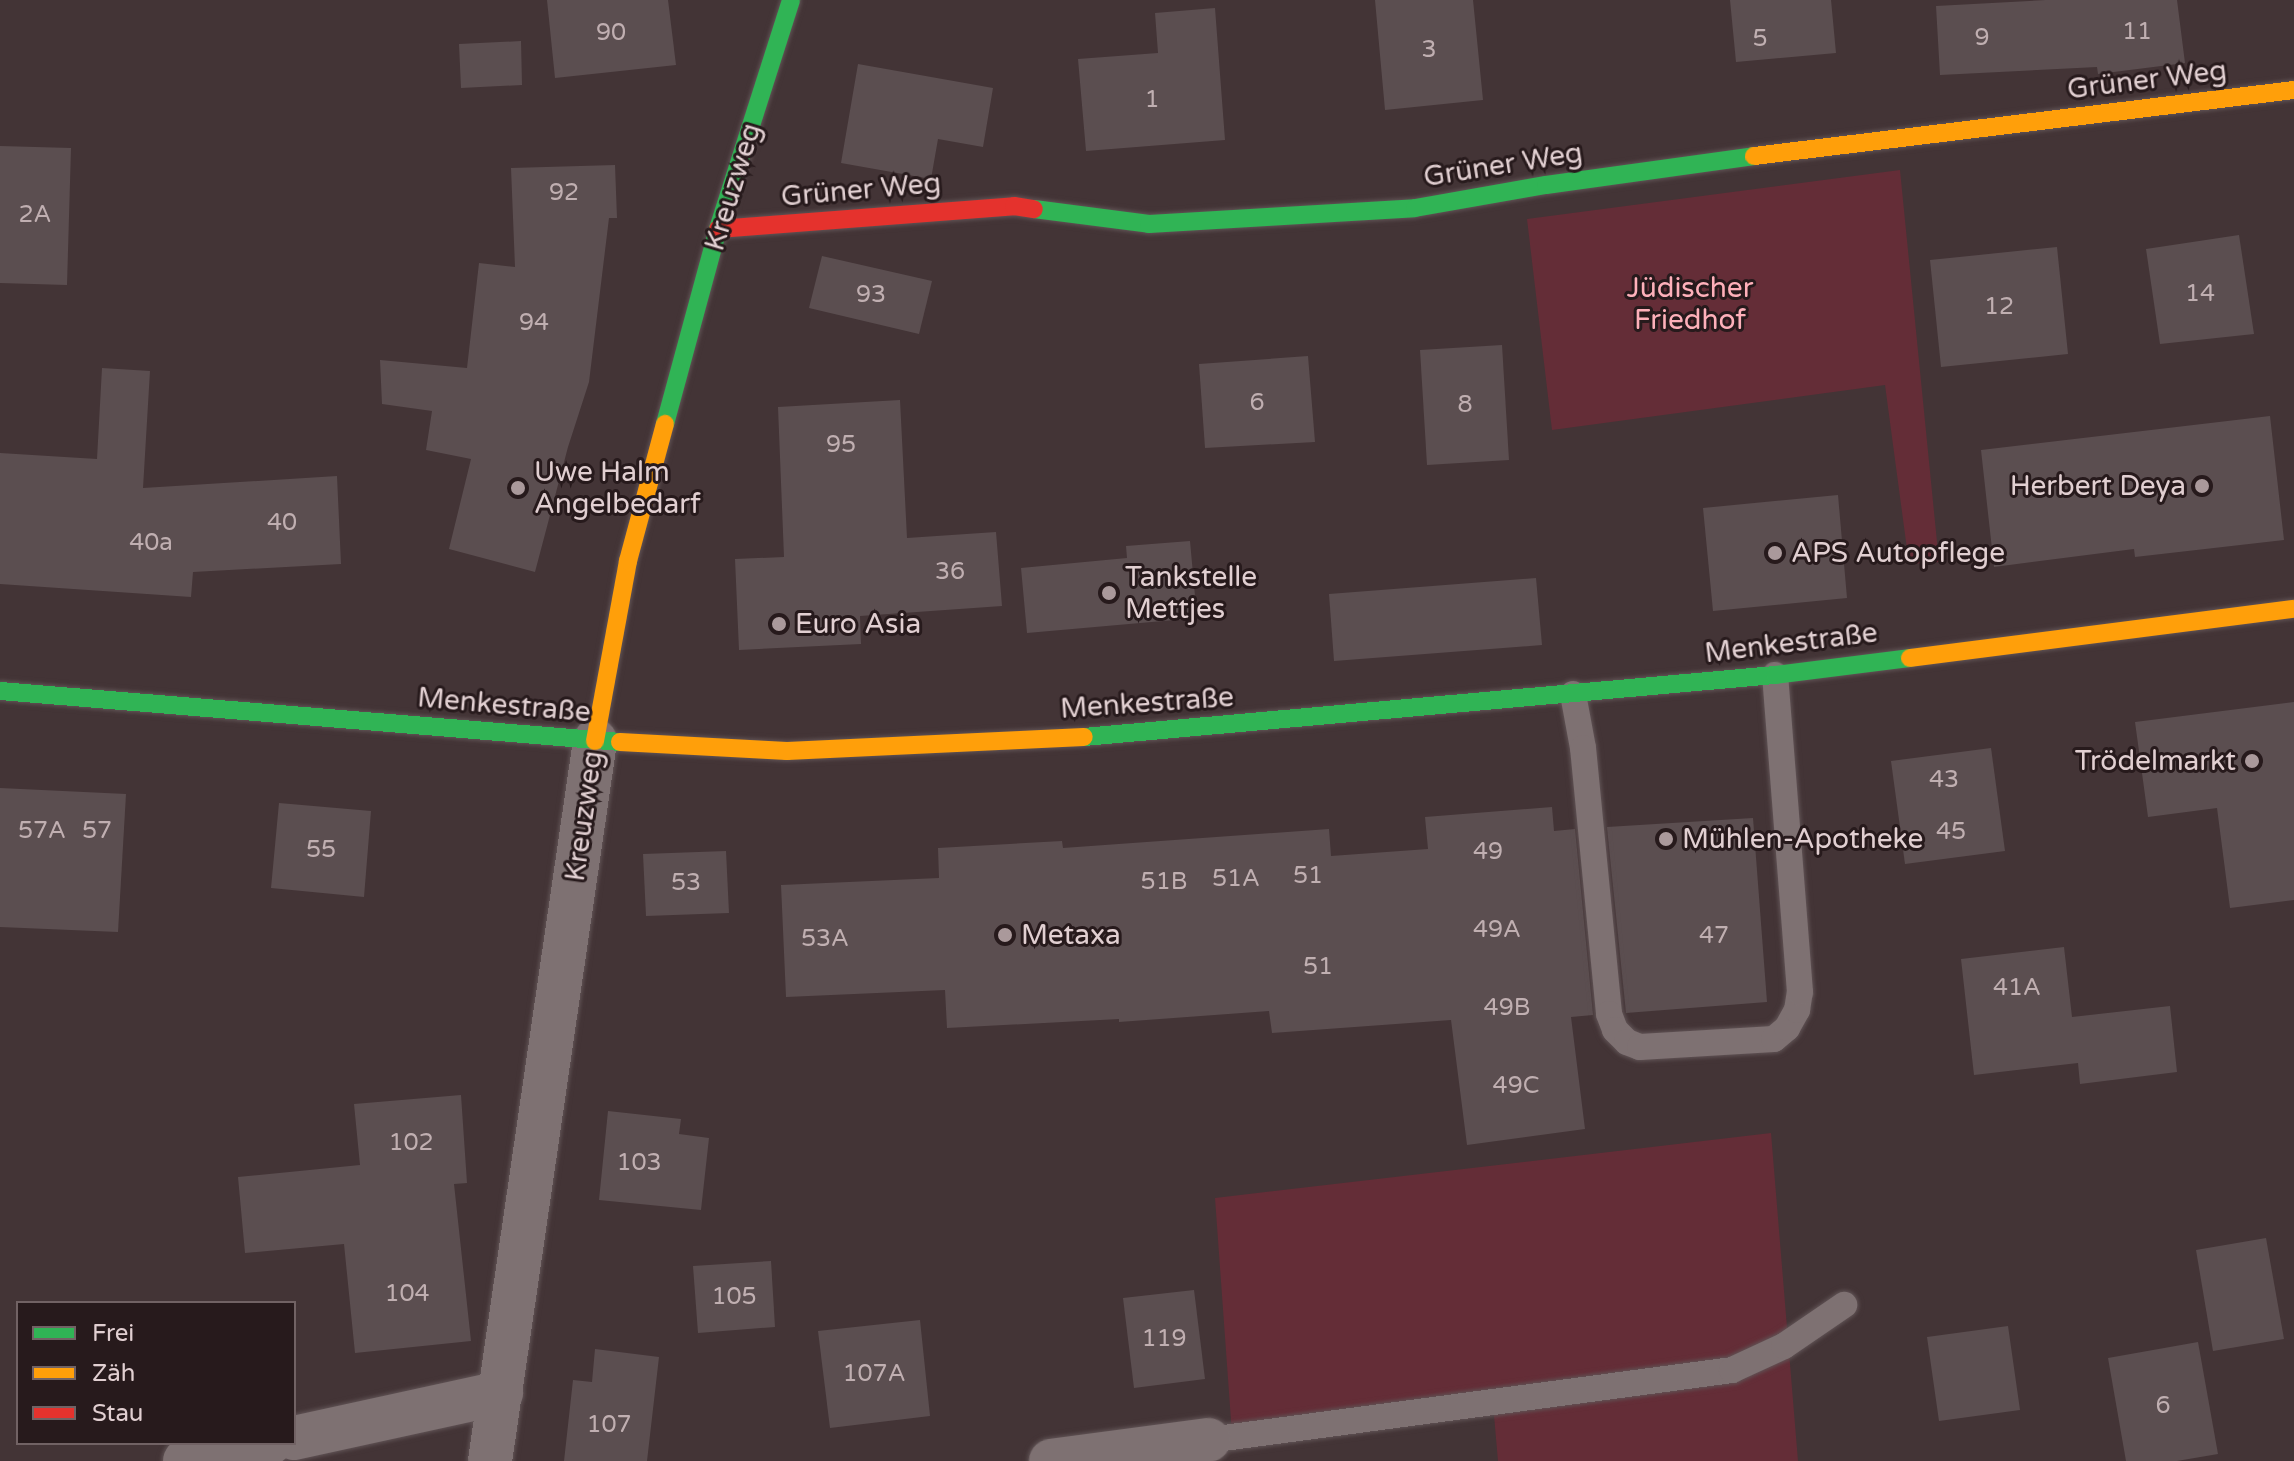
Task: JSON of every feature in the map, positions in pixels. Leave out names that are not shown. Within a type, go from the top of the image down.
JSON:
[{"type":"street","name":"Kreuzweg","points":[[490,1461],[595,741],[628,561],[718,229],[791,0]]},
{"type":"street","name":"Grüner Weg","points":[[718,229],[1014,206],[1149,224],[1415,208],[1546,185],[1799,150],[2294,90]]},
{"type":"street","name":"Menkestraße","points":[[0,691],[595,741],[787,751],[1147,734],[1775,675],[2294,609]]},
{"type":"street","points":[[296,1438],[501,1393]]},
{"type":"street","points":[[1051,1461],[1209,1440]]},
{"type":"street","points":[[185,1461],[261,1445]]},
{"type":"lane","points":[[1573,694],[1583,748],[1609,1014],[1615,1030],[1627,1042],[1640,1047],[1774,1039],[1787,1028],[1797,1010],[1800,992],[1775,675]]},
{"type":"lane","points":[[1209,1440],[1732,1370],[1784,1346],[1844,1305]]},
{"type":"green space","name":"Jüdischer Friedhof","points":[[1900,170],[1939,562],[1909,564],[1885,385],[1552,430],[1527,219]]},
{"type":"green space","points":[[1771,1133],[1798,1461],[1498,1461],[1494,1415],[1233,1448],[1215,1198]]},
{"type":"building","points":[[547,0],[668,0],[676,65],[555,78]]},
{"type":"building","points":[[1375,0],[1473,0],[1483,100],[1385,110]]},
{"type":"building","points":[[1730,0],[1831,0],[1836,53],[1736,62]]},
{"type":"building","points":[[2046,0],[2177,0],[2185,63],[2098,74],[2097,67],[1940,75],[1936,6]]},
{"type":"building","points":[[1215,8],[1225,140],[1086,151],[1078,59],[1158,53],[1155,13]]},
{"type":"building","points":[[521,41],[522,85],[461,88],[459,44]]},
{"type":"building","points":[[858,64],[993,88],[983,147],[938,139],[931,179],[841,163]]},
{"type":"building","points":[[0,146],[71,148],[67,285],[0,283]]},
{"type":"building","points":[[615,165],[617,218],[609,218],[589,382],[568,447],[535,572],[449,549],[471,459],[426,450],[432,411],[382,404],[380,360],[467,368],[479,263],[515,267],[511,168]]},
{"type":"building","points":[[2239,235],[2254,334],[2160,344],[2146,249]]},
{"type":"building","points":[[2057,247],[2068,354],[1941,367],[1930,260]]},
{"type":"building","points":[[822,256],[932,281],[919,334],[809,308]]},
{"type":"building","points":[[1502,345],[1509,460],[1427,465],[1420,350]]},
{"type":"building","points":[[1308,356],[1315,442],[1205,448],[1199,364]]},
{"type":"building","points":[[102,368],[150,371],[143,488],[337,476],[341,564],[193,572],[191,597],[0,584],[0,453],[97,459]]},
{"type":"building","points":[[900,400],[907,538],[996,532],[1002,606],[860,616],[861,644],[739,650],[735,559],[784,557],[778,407]]},
{"type":"building","points":[[2270,416],[2284,540],[2135,557],[2134,549],[1994,567],[1981,450]]},
{"type":"building","name":"APS Autopflege","points":[[1838,495],[1847,598],[1713,611],[1703,508]]},
{"type":"building","name":"Tankstelle Mettjes","points":[[1190,541],[1197,618],[1027,633],[1021,568],[1127,558],[1126,546]]},
{"type":"building","points":[[1536,578],[1542,645],[1334,661],[1329,594]]},
{"type":"building","name":"Trödelmarkt","points":[[2294,702],[2294,900],[2230,908],[2217,808],[2148,817],[2135,722]]},
{"type":"building","points":[[1991,748],[2005,851],[1905,864],[1891,761]]},
{"type":"building","points":[[0,788],[126,794],[118,932],[0,927]]},
{"type":"building","points":[[279,803],[371,811],[364,897],[271,888]]},
{"type":"building","points":[[1552,807],[1554,831],[1575,829],[1593,1015],[1571,1017],[1585,1129],[1467,1145],[1451,1020],[1272,1033],[1269,1011],[1119,1022],[1119,1019],[947,1028],[945,990],[786,997],[781,885],[939,878],[938,848],[1062,841],[1063,848],[1329,829],[1331,856],[1428,849],[1425,817]]},
{"type":"building","points":[[1753,818],[1767,1002],[1626,1013],[1607,827]]},
{"type":"building","points":[[726,851],[729,913],[646,916],[643,854]]},
{"type":"building","points":[[2064,947],[2072,1017],[2170,1006],[2177,1072],[2080,1084],[2078,1063],[1974,1075],[1961,959]]},
{"type":"building","points":[[461,1095],[467,1183],[454,1184],[471,1341],[355,1353],[344,1244],[245,1253],[238,1177],[360,1165],[354,1104]]},
{"type":"building","points":[[608,1111],[681,1119],[679,1134],[709,1138],[701,1210],[599,1200]]},
{"type":"building","points":[[2266,1238],[2284,1339],[2213,1351],[2196,1250]]},
{"type":"building","points":[[771,1261],[775,1327],[698,1333],[693,1266]]},
{"type":"building","points":[[1194,1290],[1205,1379],[1134,1388],[1123,1298]]},
{"type":"building","points":[[920,1320],[930,1416],[830,1428],[818,1331]]},
{"type":"building","points":[[2008,1326],[2020,1410],[1939,1421],[1927,1337]]},
{"type":"building","points":[[2198,1342],[2218,1454],[2177,1461],[2126,1461],[2108,1358]]},
{"type":"building","points":[[595,1349],[659,1357],[647,1461],[564,1461],[573,1380],[592,1382]]},
{"type":"traffic: fast","points":[[665,424],[718,229],[791,0]]},
{"type":"traffic: fast","points":[[1034,209],[1149,224],[1415,208],[1546,185],[1754,156]]},
{"type":"traffic: fast","points":[[1084,737],[1775,675],[1910,658]]},
{"type":"traffic: fast","points":[[0,691],[620,742]]},
{"type":"traffic: slow","points":[[1754,156],[2294,90]]},
{"type":"traffic: slow","points":[[595,741],[628,561],[665,424]]},
{"type":"traffic: slow","points":[[1910,658],[2294,609]]},
{"type":"traffic: slow","points":[[620,742],[787,751],[1084,737]]},
{"type":"traffic: jam","points":[[718,229],[1014,206],[1034,209]]},
{"type":"place","name":"Herbert Deya","points":[[2202,486]]},
{"type":"place","name":"Uwe Halm Angelbedarf","points":[[518,488]]},
{"type":"place","name":"APS Autopflege","points":[[1775,553]]},
{"type":"place","name":"Tankstelle Mettjes","points":[[1109,593]]},
{"type":"place","name":"Euro Asia","points":[[779,624]]},
{"type":"place","name":"Trödelmarkt","points":[[2252,761]]},
{"type":"place","name":"Mühlen-Apotheke","points":[[1666,839]]},
{"type":"place","name":"Metaxa","points":[[1005,935]]}]
